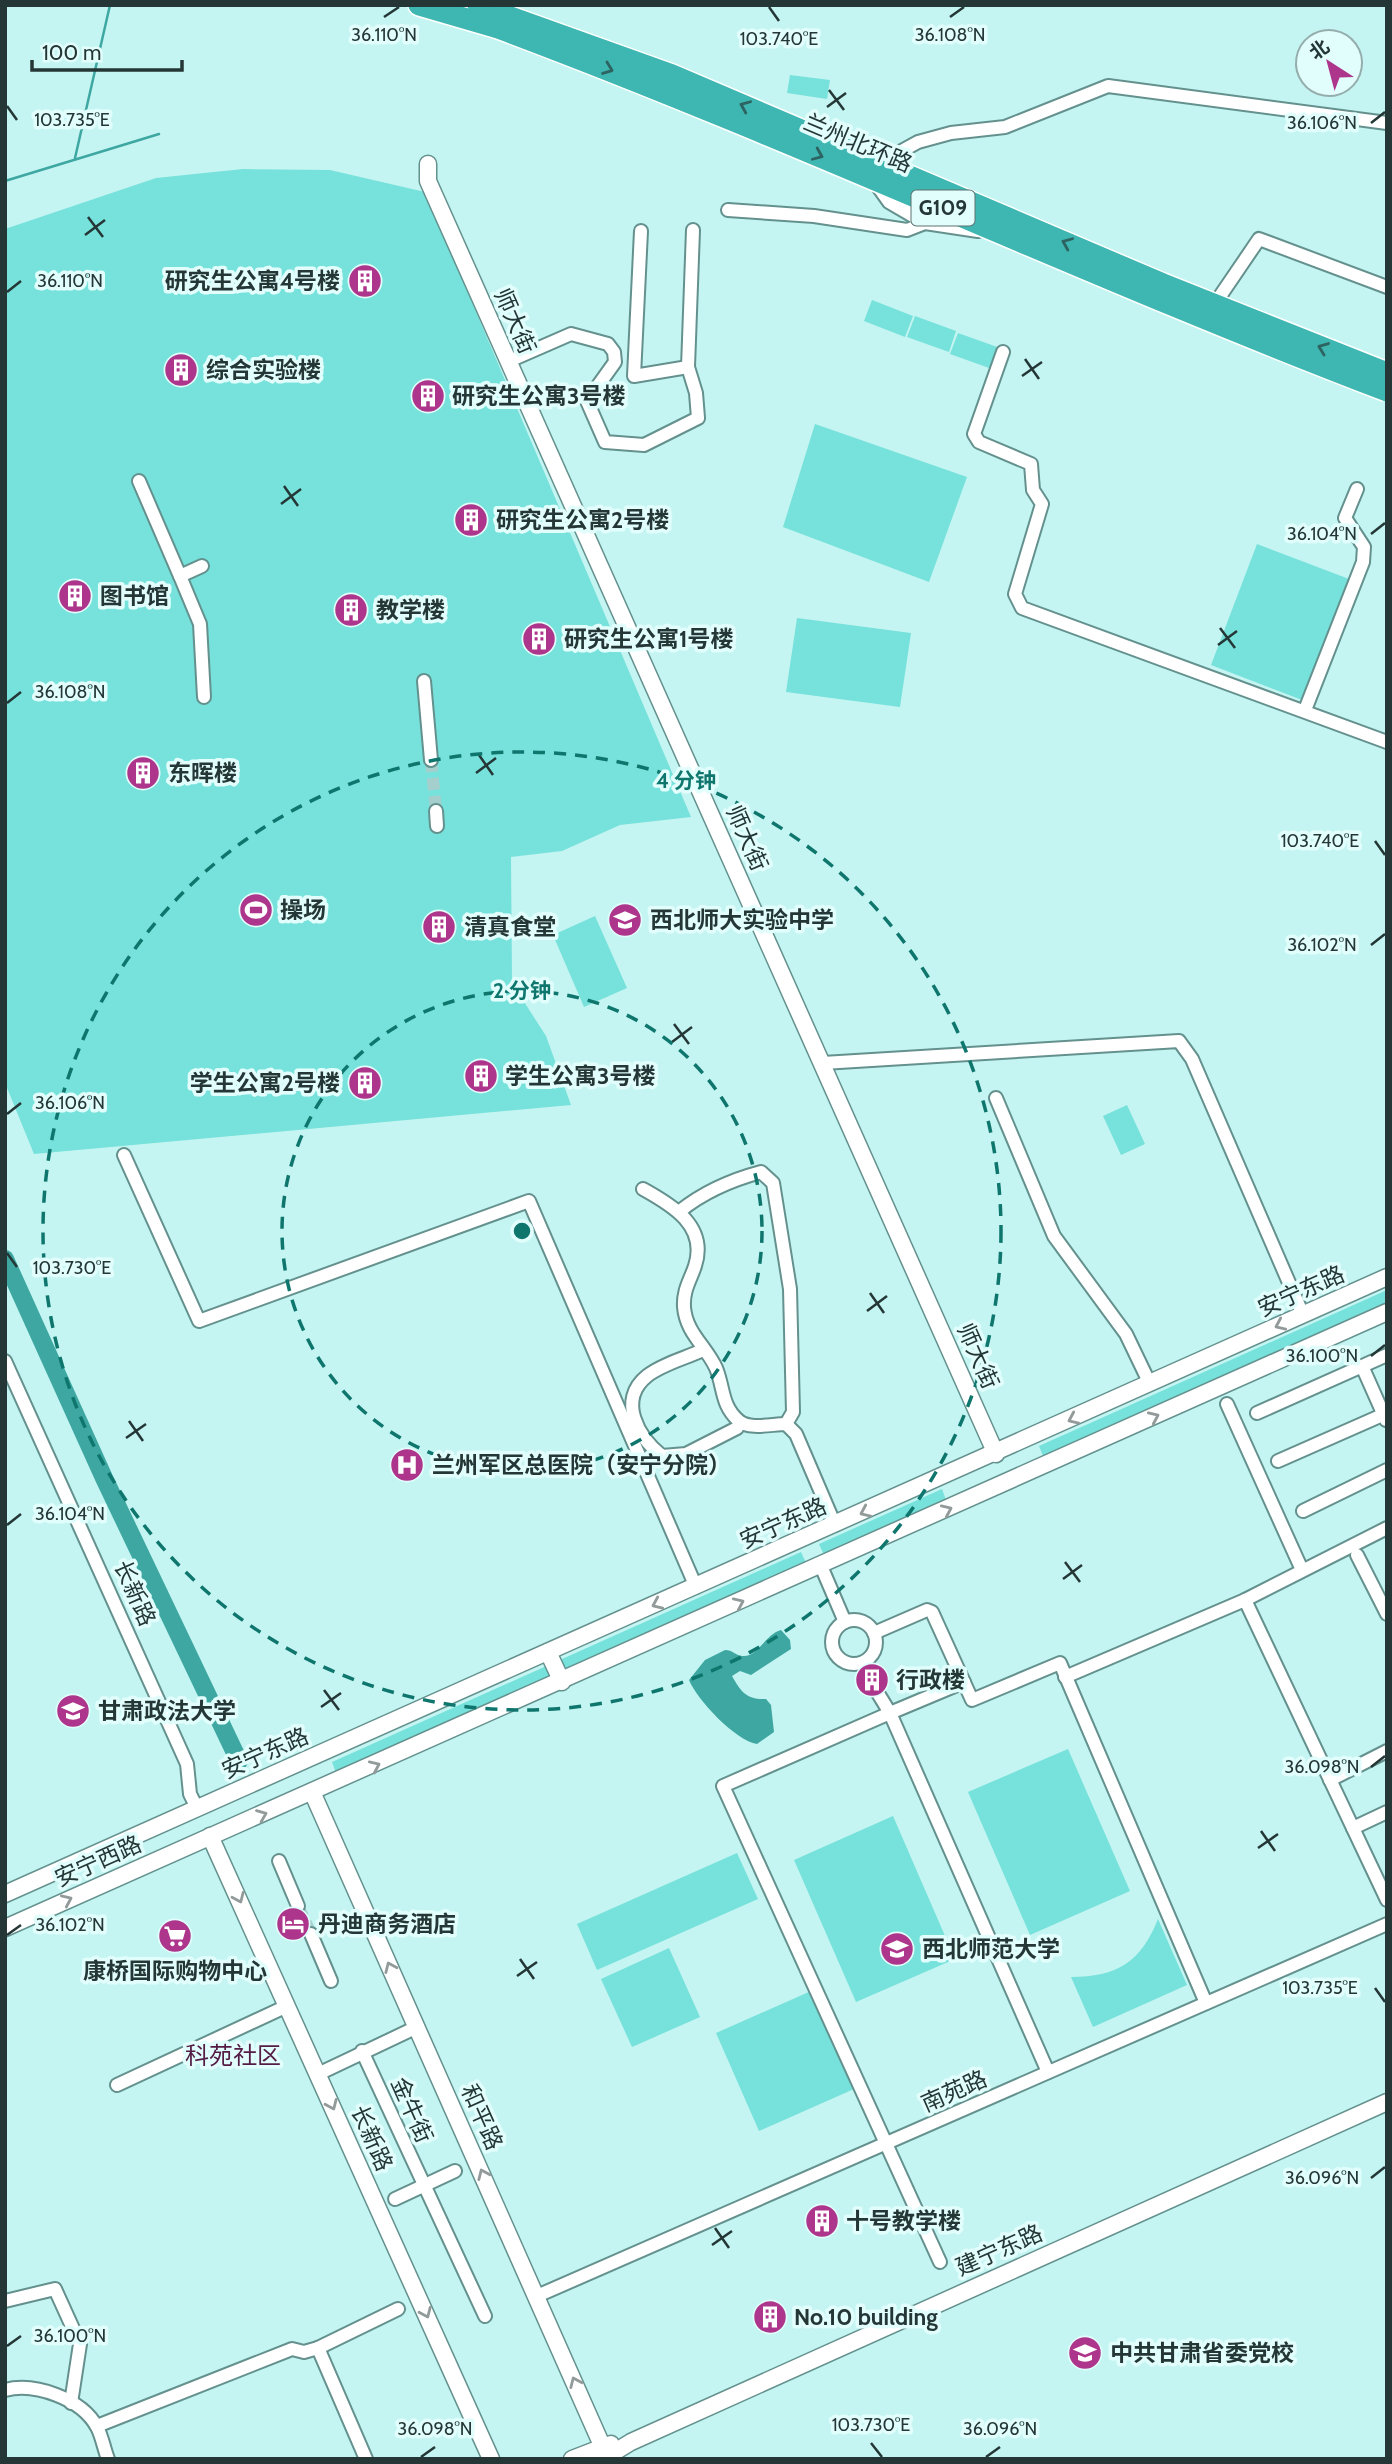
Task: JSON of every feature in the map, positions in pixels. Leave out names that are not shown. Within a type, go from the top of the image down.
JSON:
[{"type":"highway","name":"兰州北环路","points":[[419,5],[500,20],[672,75],[1150,279],[1387,373]]},
{"type":"highway","name":"兰州北环路","points":[[478,5],[500,20],[1167,303],[1387,393]]},
{"type":"main road","name":"师大街","points":[[428,164],[428,181],[996,1454]]},
{"type":"main road","name":"安宁东路","points":[[197,1808],[996,1454],[1387,1277]]},
{"type":"main road","points":[[210,1836],[313,1794],[1387,1312]]},
{"type":"main road","points":[[548,1653],[562,1682]]},
{"type":"main road","name":"和平路","points":[[313,1794],[537,2296],[605,2456]]},
{"type":"main road","name":"安宁西路","points":[[5,1895],[197,1808]]},
{"type":"main road","name":"安宁西路","points":[[5,1928],[210,1836]]},
{"type":"main road","name":"长新路","points":[[210,1836],[491,2459]]},
{"type":"main road","name":"建宁东路","points":[[572,2459],[605,2456],[1387,2102]]},
{"type":"street","points":[[1387,123],[1108,86],[1005,127],[951,133],[918,142],[887,159],[878,174],[879,188],[889,202],[925,223],[987,233],[1054,256],[1199,326],[1387,393]]},
{"type":"street","points":[[728,210],[814,216],[907,230],[925,223]]},
{"type":"street","points":[[509,361],[571,334],[608,344],[614,352],[615,362],[587,401],[605,442],[643,445],[698,418],[696,393],[688,367],[693,230]]},
{"type":"street","points":[[641,231],[634,376],[688,367]]},
{"type":"street","points":[[1199,326],[1259,239],[1387,287]]},
{"type":"street","points":[[1003,352],[974,434],[979,442],[1031,464],[1033,490],[1042,504],[1015,594],[1022,608],[1387,741]]},
{"type":"street","points":[[139,481],[200,624],[204,697]]},
{"type":"street","points":[[1305,710],[1363,562],[1364,547],[1345,518],[1357,489]]},
{"type":"street","points":[[180,576],[202,566]]},
{"type":"street","points":[[424,681],[431,760]]},
{"type":"street","points":[[436,811],[438,826]]},
{"type":"street","points":[[823,1063],[1179,1041],[1192,1059],[1303,1315]]},
{"type":"street","points":[[996,1098],[1054,1236],[1126,1334],[1150,1384]]},
{"type":"street","points":[[124,1155],[199,1321],[529,1201],[696,1587]]},
{"type":"street","points":[[680,1211],[699,1196],[747,1176],[761,1172],[773,1183],[790,1289],[793,1412],[786,1424]]},
{"type":"street","points":[[643,1189],[680,1211],[695,1235],[698,1249],[695,1265],[684,1289],[684,1308],[690,1330],[718,1371],[725,1404],[740,1422],[749,1426],[786,1424],[796,1434],[835,1525]]},
{"type":"street","points":[[703,1350],[647,1376],[634,1393],[632,1417],[645,1443],[662,1456],[686,1454],[737,1428],[740,1422]]},
{"type":"street","points":[[1257,1413],[1387,1355]]},
{"type":"street","name":"长新路","points":[[5,1361],[187,1764],[190,1794],[197,1808]]},
{"type":"street","points":[[1278,1461],[1386,1416],[1362,1366]]},
{"type":"street","points":[[1227,1404],[1302,1570]]},
{"type":"street","points":[[1303,1511],[1387,1471]]},
{"type":"street","points":[[1065,1677],[1245,1600],[1387,1528]]},
{"type":"street","points":[[1357,1555],[1387,1614]]},
{"type":"street","points":[[821,1566],[845,1622]]},
{"type":"street","points":[[1245,1600],[1387,1900]]},
{"type":"street","points":[[874,1633],[927,1610],[932,1612],[972,1700],[1059,1663],[1206,2003]]},
{"type":"street","points":[[862,1621],[874,1633],[874,1650],[865,1666],[846,1662],[834,1651],[833,1634],[845,1622],[862,1621]]},
{"type":"street","points":[[940,2262],[723,1786],[964,1682]]},
{"type":"street","points":[[876,1690],[890,1713],[1048,2072]]},
{"type":"street","points":[[1330,1780],[1386,1752]]},
{"type":"street","points":[[1353,1828],[1387,1812]]},
{"type":"street","points":[[279,1861],[298,1906]]},
{"type":"street","name":"南苑路","points":[[537,2296],[1387,1924]]},
{"type":"street","points":[[311,1934],[331,1980]]},
{"type":"street","points":[[117,2085],[287,2006]]},
{"type":"street","points":[[318,2074],[362,2051],[417,2028]]},
{"type":"street","name":"金牛街","points":[[362,2051],[485,2316]]},
{"type":"street","points":[[395,2199],[455,2171]]},
{"type":"street","points":[[5,2301],[55,2289],[80,2344],[71,2403]]},
{"type":"street","points":[[97,2426],[292,2349],[304,2352],[318,2348],[398,2309]]},
{"type":"street","points":[[318,2348],[366,2459]]},
{"type":"street","points":[[5,2390],[25,2388],[57,2395],[71,2403],[97,2426],[107,2459]]},
{"type":"shaded area","points":[[790,75],[830,80],[827,99],[787,93]]},
{"type":"shaded area","points":[[243,169],[330,170],[425,192],[691,817],[620,825],[562,851],[511,857],[512,983],[546,1036],[571,1105],[34,1154],[5,1083],[5,229],[156,178]]},
{"type":"shaded area","points":[[872,300],[913,316],[905,337],[864,321]]},
{"type":"shaded area","points":[[915,316],[956,331],[949,352],[907,337]]},
{"type":"shaded area","points":[[958,333],[1000,348],[992,369],[950,354]]},
{"type":"shaded area","points":[[815,424],[967,477],[929,582],[783,527]]},
{"type":"shaded area","points":[[1257,544],[1349,579],[1302,700],[1211,665]]},
{"type":"shaded area","points":[[797,618],[911,633],[900,707],[786,692]]},
{"type":"shaded area","points":[[595,916],[627,988],[584,1007],[553,935]]},
{"type":"shaded area","points":[[1127,1105],[1145,1144],[1121,1155],[1103,1116]]},
{"type":"shaded area","points":[[1387,1290],[1387,1303],[1043,1456],[1039,1446]]},
{"type":"shaded area","points":[[942,1489],[946,1500],[824,1555],[819,1544]]},
{"type":"shaded area","points":[[801,1552],[806,1563],[336,1773],[332,1762]]},
{"type":"shaded area","points":[[781,1630],[790,1640],[791,1649],[751,1675],[740,1671],[732,1676],[745,1694],[766,1699],[771,1705],[774,1732],[757,1744],[728,1728],[700,1698],[689,1680],[705,1660],[725,1650],[748,1656],[775,1632]]},
{"type":"shaded area","points":[[1068,1749],[1130,1891],[1030,1935],[968,1792]]},
{"type":"shaded area","points":[[893,1816],[955,1959],[856,2002],[794,1860]]},
{"type":"shaded area","points":[[737,1853],[758,1899],[597,1970],[577,1924]]},
{"type":"shaded area","points":[[1158,1919],[1187,1985],[1093,2027],[1071,1977],[1102,1974],[1125,1964],[1144,1946]]},
{"type":"shaded area","points":[[669,1948],[700,2017],[632,2047],[601,1979]]},
{"type":"shaded area","points":[[811,1991],[854,2089],[759,2131],[716,2033]]},
{"type":"waterway","points":[[75,158],[110,5]]},
{"type":"waterway","points":[[5,181],[159,134]]},
{"type":"waterway","points":[[5,1259],[104,1478],[239,1761]]},
{"type":"tunnel","points":[[431,760],[436,811]]},
{"type":"tunnel","points":[[867,1670],[876,1690]]},
{"type":"tunnel","points":[[298,1906],[311,1934]]},
{"type":"place","name":"研究生公寓4号楼","points":[[365,281]]},
{"type":"place","name":"综合实验楼","points":[[181,370]]},
{"type":"place","name":"研究生公寓3号楼","points":[[428,396]]},
{"type":"place","name":"研究生公寓2号楼","points":[[471,520]]},
{"type":"place","name":"图书馆","points":[[75,596]]},
{"type":"place","name":"教学楼","points":[[351,610]]},
{"type":"place","name":"研究生公寓1号楼","points":[[539,639]]},
{"type":"place","name":"东晖楼","points":[[143,773]]},
{"type":"place","name":"操场","points":[[256,910]]},
{"type":"place","name":"西北师大实验中学","points":[[625,920]]},
{"type":"place","name":"清真食堂","points":[[439,927]]},
{"type":"place","name":"学生公寓3号楼","points":[[481,1076]]},
{"type":"place","name":"学生公寓2号楼","points":[[365,1083]]},
{"type":"place","name":"兰州军区总医院（安宁分院）","points":[[407,1465]]},
{"type":"place","name":"行政楼","points":[[872,1680]]},
{"type":"place","name":"甘肃政法大学","points":[[73,1711]]},
{"type":"place","name":"丹迪商务酒店","points":[[293,1924]]},
{"type":"place","name":"康桥国际购物中心","points":[[175,1936]]},
{"type":"place","name":"西北师范大学","points":[[897,1949]]},
{"type":"place","name":"十号教学楼","points":[[822,2221]]},
{"type":"place","name":"No.10 building","points":[[770,2317]]},
{"type":"place","name":"中共甘肃省委党校","points":[[1085,2353]]},
{"type":"district","name":"科苑社区","points":[[233,2056]]}]
